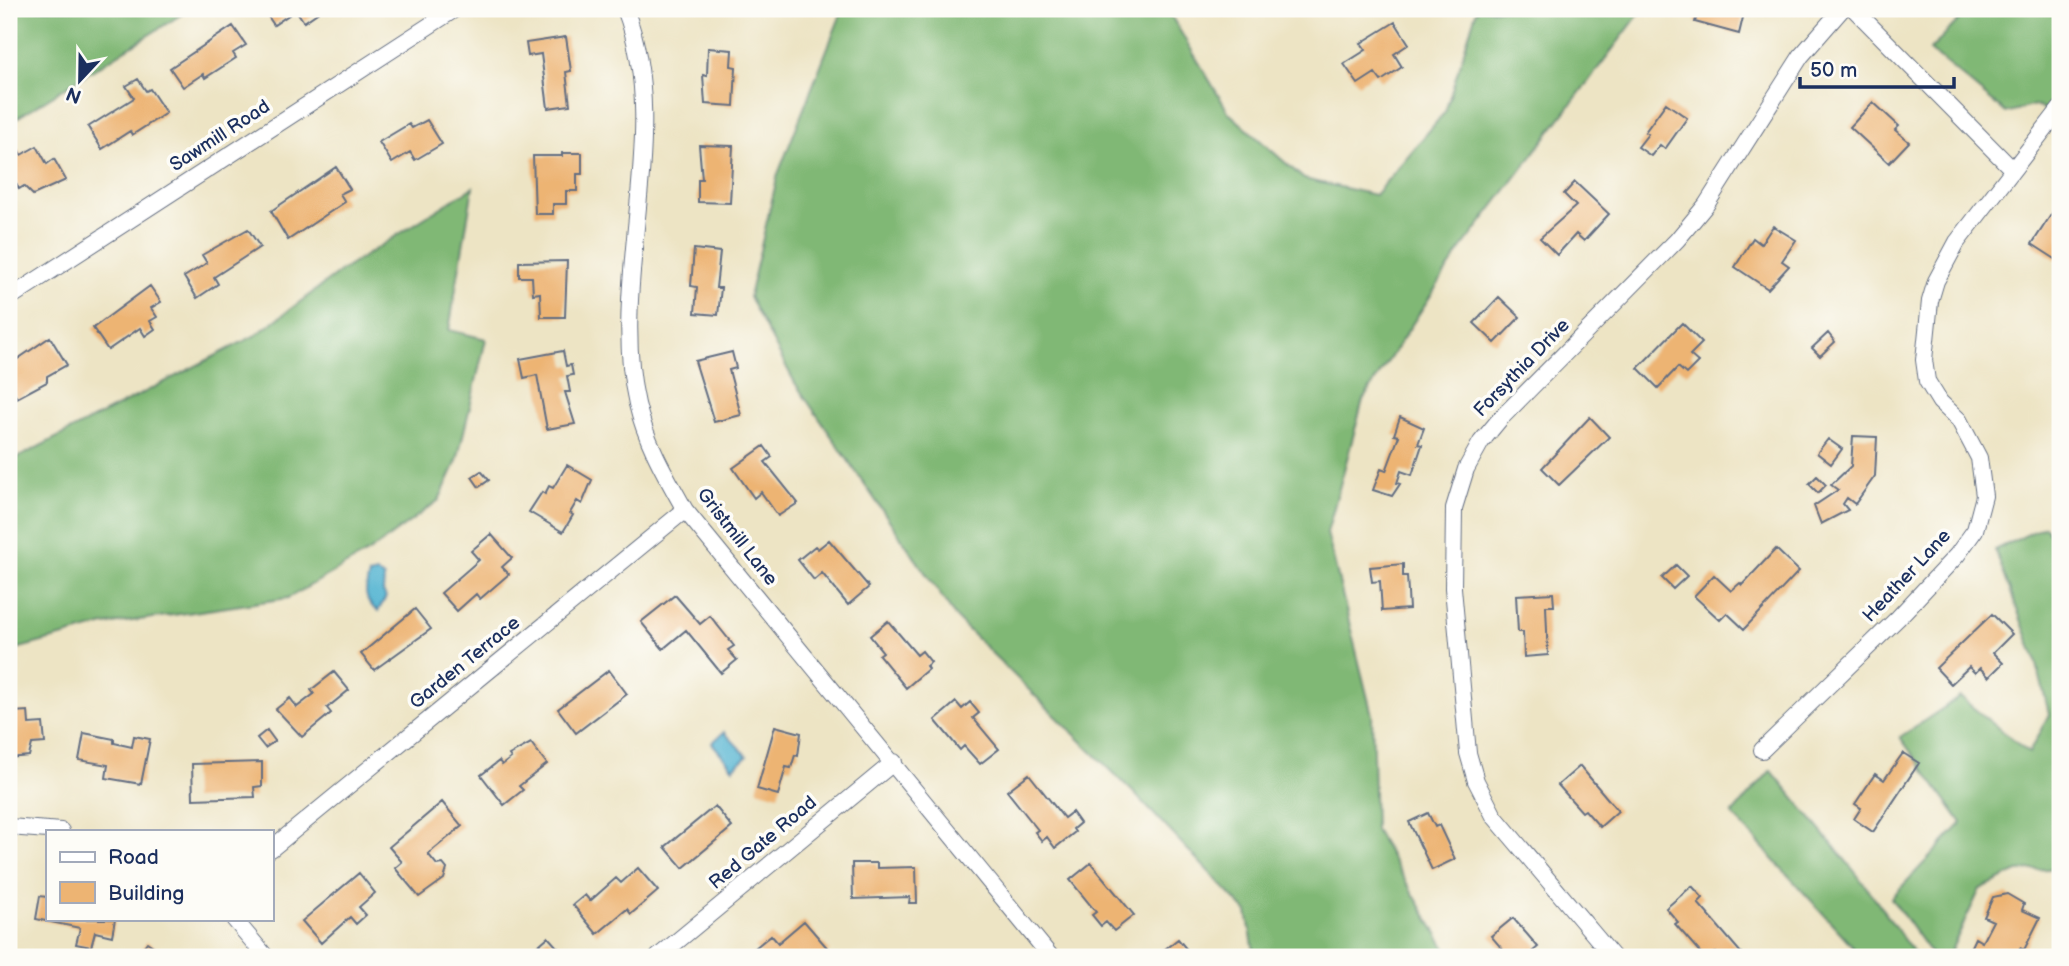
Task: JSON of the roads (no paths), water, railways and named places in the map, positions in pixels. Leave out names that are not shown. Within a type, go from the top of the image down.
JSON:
[{"type":"street","name":"Sawmill Road","points":[[9,298],[455,9]]},
{"type":"street","name":"Gristmill Lane","points":[[625,9],[637,51],[642,95],[630,332],[637,403],[647,436],[685,510],[1051,957]]},
{"type":"street","name":"Forsythia Drive","points":[[1613,957],[1511,838],[1494,816],[1476,781],[1465,737],[1453,588],[1454,508],[1466,468],[1481,442],[1500,419],[1677,240],[1706,205],[1801,56],[1842,9]]},
{"type":"street","points":[[1854,9],[2011,168]]},
{"type":"street","name":"Heather Lane","points":[[1762,750],[1898,618],[1968,542],[1975,530],[1984,496],[1979,458],[1959,420],[1940,402],[1927,381],[1924,360],[1930,301],[1936,281],[1957,242],[2011,168],[2060,108]]},
{"type":"street","name":"Garden Terrace","points":[[273,847],[685,510]]},
{"type":"street","name":"Red Gate Road","points":[[658,957],[894,762]]},
{"type":"street","points":[[9,827],[48,830]]},
{"type":"street","points":[[235,920],[266,957]]},
{"type":"water","points":[[377,573],[384,578],[383,592],[386,597],[378,611],[370,604],[366,590],[369,575]]},
{"type":"water","points":[[724,732],[747,756],[733,768],[712,743]]}]
